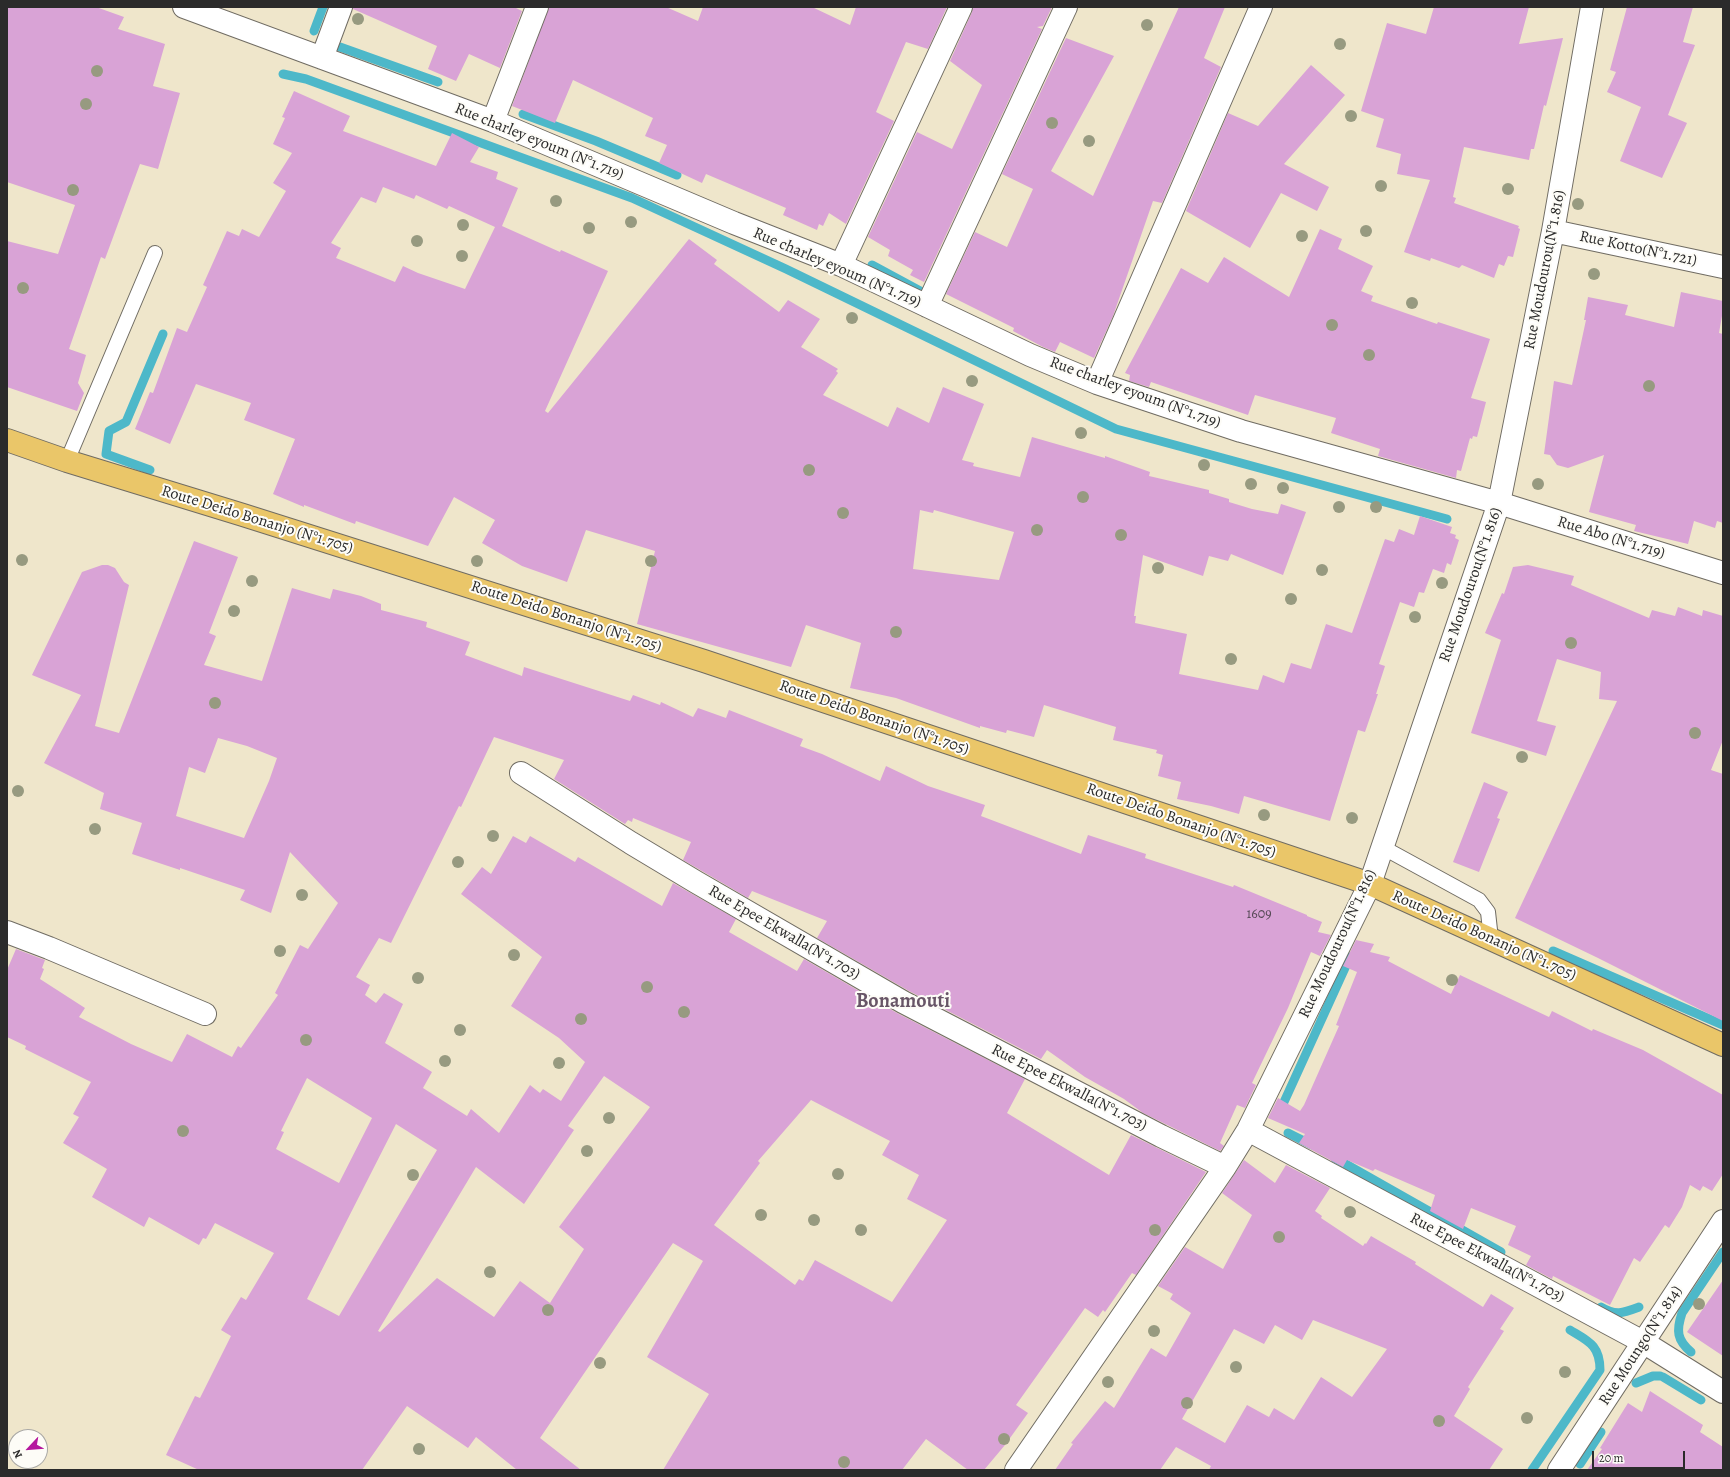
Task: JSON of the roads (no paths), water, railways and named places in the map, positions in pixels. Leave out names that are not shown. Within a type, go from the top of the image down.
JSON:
[{"type":"main road","name":"Route Deido Bonanjo (N°1.705)","points":[[7,440],[67,461],[704,661],[1370,884],[1723,1045]]},
{"type":"street","name":"Rue charley eyoum (N°1.719)","points":[[184,7],[493,121],[734,223],[841,265],[1030,355],[1097,382],[1241,431],[1499,504]]},
{"type":"street","points":[[322,58],[341,7]]},
{"type":"street","points":[[493,121],[537,7]]},
{"type":"street","points":[[841,265],[961,7]]},
{"type":"street","points":[[927,306],[1066,7]]},
{"type":"street","points":[[1097,382],[1261,7]]},
{"type":"street","name":"Rue Moudourou(N°1.816)","points":[[1016,1470],[1225,1167],[1248,1130],[1370,884],[1499,504],[1553,231],[1592,7]]},
{"type":"street","name":"Rue Kotto(N°1.721)","points":[[1553,231],[1723,267]]},
{"type":"street","name":"Rue Abo (N°1.719)","points":[[1499,504],[1723,573]]},
{"type":"street","name":"Rue Epee Ekwalla(N°1.703)","points":[[521,773],[631,843],[696,882],[903,1002],[1134,1122],[1225,1167]]},
{"type":"street","points":[[7,932],[49,948],[205,1014]]},
{"type":"street","name":"Rue Epee Ekwalla(N°1.703)","points":[[1248,1130],[1643,1342],[1723,1392]]},
{"type":"street","name":"Rue Moungo(N°1.814)","points":[[1559,1470],[1723,1221]]},
{"type":"lane","points":[[67,461],[155,253]]},
{"type":"lane","points":[[1382,847],[1479,900],[1488,912],[1491,939]]},
{"type":"waterway","points":[[314,31],[323,7]]},
{"type":"waterway","points":[[340,47],[438,82]]},
{"type":"waterway","points":[[283,74],[306,79],[632,198],[786,269],[1116,429],[1447,519]]},
{"type":"waterway","points":[[523,114],[596,141],[677,175]]},
{"type":"waterway","points":[[872,265],[922,292]]},
{"type":"waterway","points":[[150,470],[106,454],[109,431],[126,422],[163,334]]},
{"type":"waterway","points":[[1553,951],[1723,1025]]},
{"type":"waterway","points":[[1284,1102],[1350,957]]},
{"type":"waterway","points":[[1288,1133],[1312,1145]]},
{"type":"waterway","points":[[1335,1158],[1501,1252]]},
{"type":"waterway","points":[[1691,1352],[1686,1348],[1679,1335],[1679,1325],[1682,1313],[1723,1252]]},
{"type":"waterway","points":[[1601,1307],[1615,1313],[1620,1313],[1639,1307]]},
{"type":"waterway","points":[[1532,1470],[1600,1370],[1598,1355],[1595,1349],[1587,1341],[1570,1330]]},
{"type":"waterway","points":[[1636,1383],[1653,1376],[1660,1376]]},
{"type":"waterway","points":[[1663,1377],[1701,1400]]},
{"type":"waterway","points":[[1580,1464],[1601,1432]]},
{"type":"district","name":"Bonamouti","points":[[903,1002]]}]
